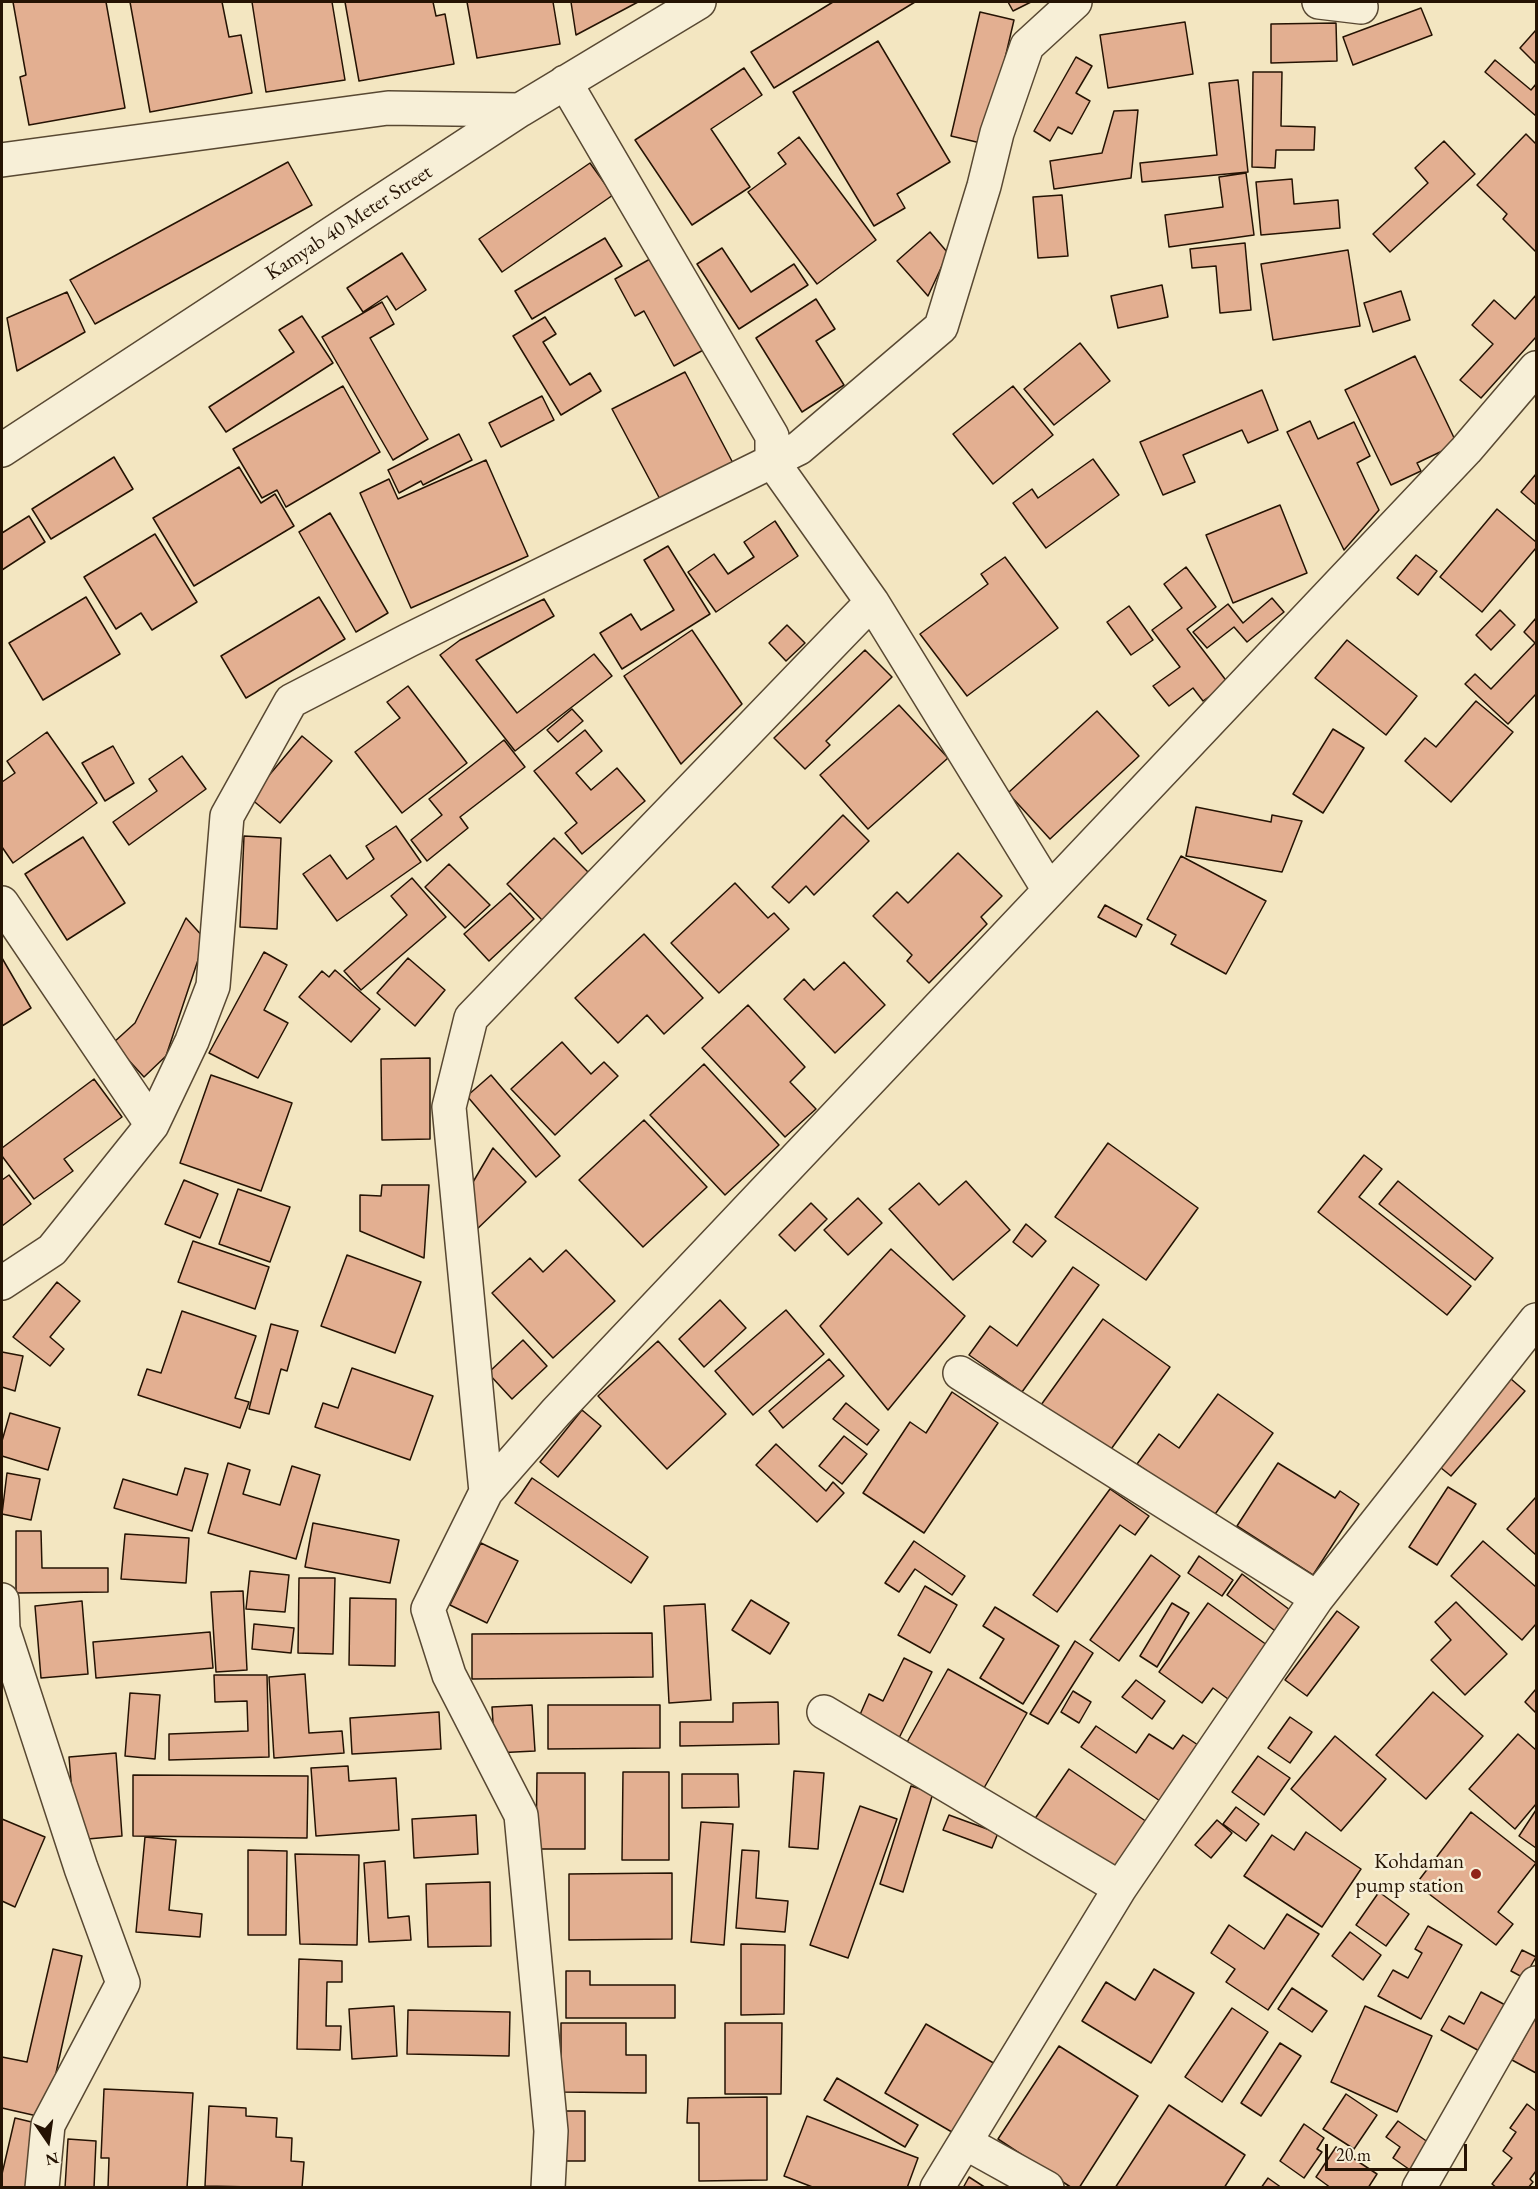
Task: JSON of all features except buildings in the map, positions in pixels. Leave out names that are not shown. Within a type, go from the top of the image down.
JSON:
[{"type":"street","name":"Kamyab 40 Meter Street","points":[[2,450],[520,110],[699,2]]},
{"type":"street","points":[[2,1283],[52,1250],[152,1125],[192,1041],[213,986],[227,816],[291,701],[799,448],[941,327],[984,186],[997,133],[1027,46],[1075,2]]},
{"type":"street","points":[[1319,2],[1361,8]]},
{"type":"street","points":[[565,82],[772,436],[772,461],[872,602],[1049,890]]},
{"type":"street","points":[[2,160],[388,108],[520,110]]},
{"type":"street","points":[[548,2187],[551,2131],[521,1815],[449,1675],[428,1609],[486,1492],[556,1412],[1466,450],[1536,368]]},
{"type":"street","points":[[486,1492],[449,1107],[471,1018],[872,602]]},
{"type":"street","points":[[2,903],[152,1125]]},
{"type":"street","points":[[937,2187],[1120,1888],[1317,1598],[1536,1320]]},
{"type":"street","points":[[960,1373],[1317,1598]]},
{"type":"street","points":[[2,1620],[81,1868],[123,1983],[48,2125],[42,2187]]},
{"type":"street","points":[[824,1712],[1120,1888]]},
{"type":"street","points":[[1419,2187],[1536,1983]]},
{"type":"street","points":[[966,2142],[1047,2187]]},
{"type":"place","name":"Kohdaman pump station","points":[[1476,1874]]}]
